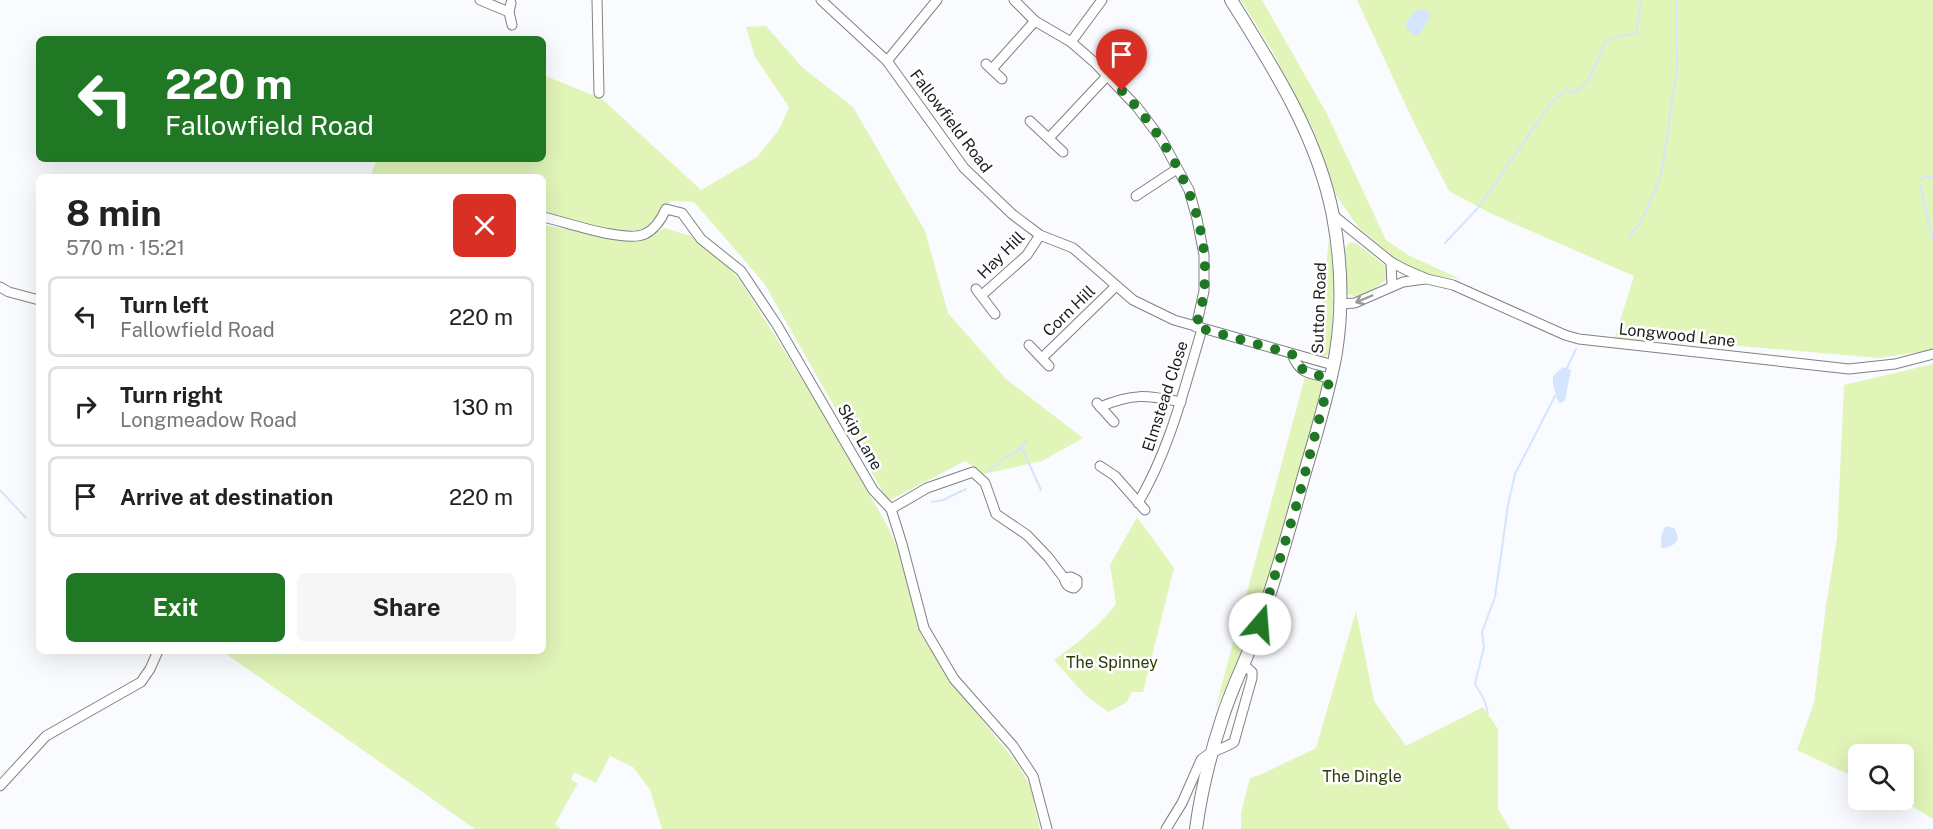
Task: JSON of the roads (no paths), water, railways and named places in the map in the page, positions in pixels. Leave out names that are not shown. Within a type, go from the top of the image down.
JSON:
[{"type":"main road","name":"Sutton Road","points":[[1196,829],[1198,812],[1222,717],[1260,624],[1274,581],[1330,378],[1337,344],[1339,304],[1339,269],[1333,215],[1306,133],[1279,79],[1231,0]]},
{"type":"street","points":[[480,0],[510,8],[512,25]]},
{"type":"street","points":[[597,0],[599,93]]},
{"type":"street","name":"Fallowfield Road","points":[[821,0],[887,60],[964,168],[1012,214],[1040,235],[1072,248],[1133,300],[1174,320],[1333,364]]},
{"type":"street","points":[[887,60],[937,0]]},
{"type":"street","name":"Elmstead Close","points":[[1014,0],[1035,21],[1071,42],[1107,76],[1137,107],[1162,140],[1189,190],[1204,255],[1204,291],[1199,328],[1181,402],[1171,434],[1141,507],[1115,476],[1100,466]]},
{"type":"street","points":[[1071,42],[1102,0]]},
{"type":"street","points":[[1002,79],[989,66],[1035,21]]},
{"type":"street","points":[[1049,138],[1107,76]]},
{"type":"street","points":[[1030,121],[1063,152]]},
{"type":"street","points":[[1135,196],[1177,169]]},
{"type":"street","name":"Skip Lane","points":[[546,218],[619,235],[645,234],[661,219],[666,209],[681,213],[701,239],[741,271],[777,325],[873,490],[891,509],[924,628],[954,679],[1013,746],[1033,776],[1047,829]]},
{"type":"street","name":"Longwood Lane","points":[[1333,215],[1391,262],[1428,279],[1453,285],[1565,335],[1591,341],[1849,369],[1895,364],[1933,354]]},
{"type":"street","name":"Hay Hill","points":[[995,314],[979,292],[1027,255],[1040,235]]},
{"type":"street","points":[[1391,262],[1392,286]]},
{"type":"street","name":"Longwood Lane","points":[[1339,304],[1355,303],[1403,282],[1428,279]]},
{"type":"street","name":"Corn Hill","points":[[1042,358],[1116,286]]},
{"type":"street","points":[[0,287],[9,292],[36,299]]},
{"type":"street","name":"Corn Hill","points":[[1029,345],[1049,366]]},
{"type":"street","name":"Fallowfield Road","points":[[1292,354],[1296,364],[1303,371],[1330,378]]},
{"type":"street","points":[[1114,422],[1099,405],[1121,398],[1144,395],[1181,402]]},
{"type":"street","points":[[891,509],[927,488],[973,472],[985,483],[996,514],[1027,535],[1064,578]]},
{"type":"street","points":[[0,786],[46,736],[141,682],[157,654]]},
{"type":"street","points":[[1166,829],[1182,803],[1206,754],[1226,748],[1234,742],[1252,678],[1252,672],[1243,664]]},
{"type":"street","points":[[1182,803],[1198,812]]},
{"type":"water","points":[[1420,9],[1430,12],[1431,16],[1416,36],[1406,28],[1406,23],[1414,12]]},
{"type":"water","points":[[1563,367],[1571,370],[1565,400],[1561,403],[1558,402],[1553,376]]},
{"type":"water","points":[[1666,526],[1674,528],[1678,539],[1675,544],[1664,548],[1661,547],[1661,538]]},
{"type":"waterway","points":[[1445,243],[1478,208],[1551,103],[1566,89],[1574,93],[1588,81],[1606,41],[1636,33],[1641,0]]},
{"type":"waterway","points":[[1630,237],[1648,207],[1663,165],[1677,67],[1676,0]]},
{"type":"waterway","points":[[1922,180],[1933,176]]},
{"type":"waterway","points":[[1920,185],[1933,240]]},
{"type":"waterway","points":[[1567,368],[1576,349]]},
{"type":"waterway","points":[[1488,713],[1484,699],[1475,684],[1484,647],[1482,632],[1495,597],[1508,505],[1515,474],[1555,396]]},
{"type":"waterway","points":[[989,471],[1003,458],[1017,452],[1027,440]]},
{"type":"waterway","points":[[1021,446],[1041,490]]},
{"type":"waterway","points":[[932,502],[943,500],[966,489]]},
{"type":"waterway","points":[[0,490],[26,518]]},
{"type":"park label","name":"The Spinney","points":[[1112,662]]},
{"type":"park label","name":"The Dingle","points":[[1362,776]]}]
